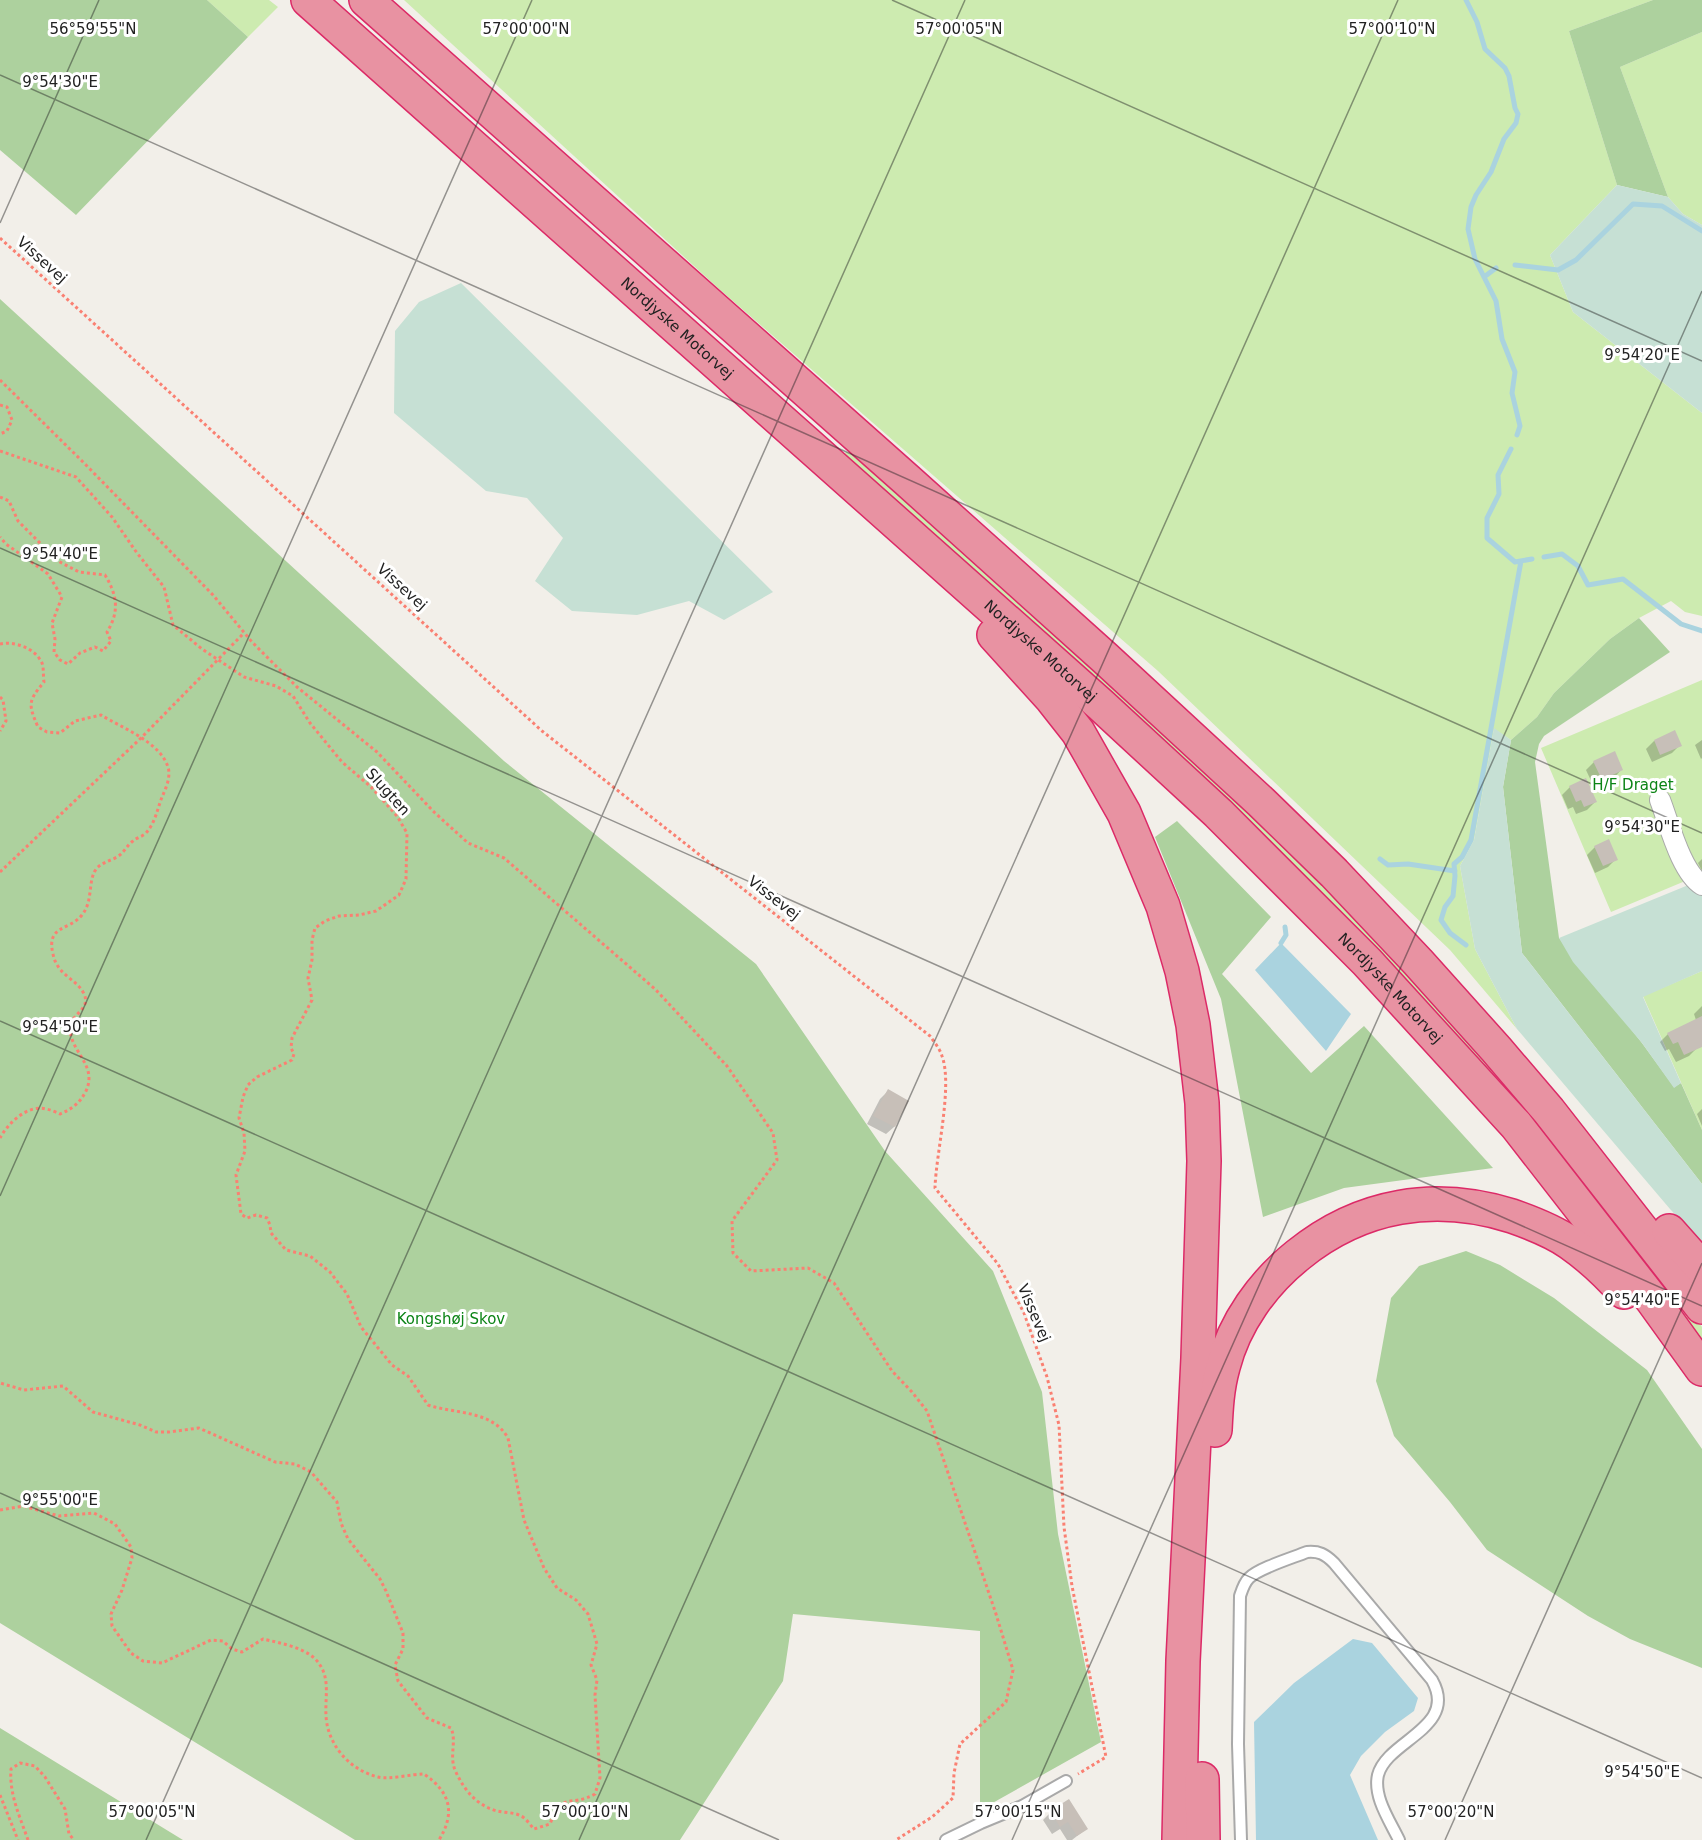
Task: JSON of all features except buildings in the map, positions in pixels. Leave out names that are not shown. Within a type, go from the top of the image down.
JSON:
[{"type":"highway","name":"Nordjyske Motorvej","points":[[308,0],[1101,705],[1201,798],[1367,962],[1516,1125],[1653,1301],[1702,1369]]},
{"type":"highway","points":[[366,0],[1096,650],[1261,802],[1507,1040],[1702,1268]]},
{"type":"highway","points":[[751,393],[999,640],[1052,699],[1078,732],[1124,813],[1163,906],[1182,971],[1193,1025],[1203,1103],[1204,1161],[1198,1358],[1183,1661],[1179,1840]]},
{"type":"highway","points":[[1334,873],[1418,962],[1549,1111],[1702,1307]]},
{"type":"highway","points":[[1203,1840],[1204,1663],[1216,1404],[1223,1366],[1237,1331],[1257,1296],[1284,1266],[1316,1240],[1348,1223],[1408,1205],[1467,1205],[1503,1214],[1535,1224],[1569,1242],[1607,1273],[1643,1312],[1702,1396]]},
{"type":"street","points":[[1660,800],[1687,870],[1695,881],[1702,885]]},
{"type":"lane","points":[[1241,1840],[1238,1744],[1242,1587],[1258,1572],[1306,1552],[1314,1551],[1321,1552],[1334,1563],[1432,1680],[1438,1691],[1434,1714],[1430,1722],[1393,1755],[1378,1775],[1378,1788],[1382,1803],[1399,1840]]},
{"type":"lane","points":[[946,1840],[1022,1806],[1066,1781]]},
{"type":"path","name":"Vissevej","points":[[0,238],[542,731],[930,1036],[942,1056],[946,1089],[935,1188],[998,1264],[1024,1313],[1047,1377],[1059,1425],[1064,1527],[1072,1587],[1106,1757],[1066,1781]]},
{"type":"path","points":[[0,380],[213,595],[244,633],[297,687],[377,752],[434,812],[468,843],[504,858],[656,989],[727,1066],[773,1133],[777,1160],[732,1221],[733,1253],[751,1271],[808,1268],[834,1283],[892,1371],[927,1411],[1013,1670],[1006,1702],[960,1744],[954,1773],[953,1798],[932,1817],[896,1840]]},
{"type":"path","points":[[0,405],[7,407],[12,420],[7,431],[0,434]]},
{"type":"path","name":"Slugten","points":[[0,451],[76,477],[112,517],[136,553],[164,587],[173,625],[202,649],[244,677],[276,686],[293,696],[310,723],[342,762],[371,787],[397,816],[407,833],[406,879],[399,895],[376,911],[339,916],[315,928],[308,978],[312,1000],[292,1038],[291,1048],[294,1054],[292,1060],[257,1077],[248,1085],[243,1097],[239,1118],[244,1133],[245,1151],[236,1175],[241,1214],[247,1218],[256,1215],[267,1218],[271,1233],[286,1250],[310,1256],[330,1272],[347,1294],[361,1328],[392,1365],[408,1376],[428,1405],[475,1415],[496,1424],[508,1438],[524,1520],[544,1568],[557,1588],[576,1600],[588,1614],[597,1644],[591,1665],[597,1680],[595,1695],[600,1778],[595,1794],[586,1799],[564,1801],[556,1808],[550,1824],[534,1829],[522,1816],[498,1811],[478,1803],[466,1790],[454,1767],[452,1754],[455,1739],[451,1728],[427,1718],[398,1681],[395,1665],[403,1649],[403,1633],[386,1591],[348,1539],[341,1522],[337,1502],[311,1472],[295,1464],[275,1462],[199,1428],[169,1432],[156,1431],[93,1412],[63,1386],[24,1390],[0,1383]]},
{"type":"path","points":[[0,496],[9,501],[18,521],[58,561],[79,572],[105,575],[113,587],[115,619],[107,632],[111,641],[103,651],[95,647],[80,653],[68,664],[60,660],[54,652],[55,639],[52,623],[62,597],[48,574],[6,544],[0,537]]},
{"type":"path","points":[[0,872],[141,738],[244,633]]},
{"type":"path","points":[[0,644],[7,642],[28,647],[42,663],[44,682],[31,697],[30,708],[38,727],[47,732],[60,733],[75,722],[101,715],[158,748],[168,768],[168,782],[153,825],[124,851],[96,869],[90,898],[82,914],[73,924],[59,929],[53,936],[53,956],[65,976],[82,990],[86,1000],[84,1007],[71,1023],[70,1031],[77,1050],[87,1066],[90,1082],[82,1099],[73,1108],[60,1114],[46,1108],[35,1108],[18,1117],[4,1129],[0,1138]]},
{"type":"path","points":[[0,697],[3,700],[6,721],[0,731]]},
{"type":"path","points":[[0,1510],[23,1506],[59,1516],[94,1513],[116,1524],[130,1547],[132,1558],[122,1590],[111,1614],[112,1626],[131,1653],[143,1661],[162,1664],[211,1640],[223,1641],[232,1649],[242,1652],[263,1639],[301,1649],[320,1664],[328,1690],[326,1714],[328,1734],[343,1758],[360,1770],[380,1778],[424,1774],[439,1784],[446,1798],[448,1809],[446,1824],[439,1840]]},
{"type":"path","points":[[28,1840],[10,1782],[11,1769],[20,1763],[35,1766],[45,1777],[65,1809],[69,1834],[74,1840]]},
{"type":"path","points":[[0,1795],[18,1840]]},
{"type":"green space","points":[[0,0],[207,0],[248,37],[76,215],[0,150]]},
{"type":"green space","points":[[207,0],[269,0],[278,7],[248,37]]},
{"type":"green space","points":[[404,0],[1653,0],[1569,31],[1617,185],[1550,255],[1573,312],[1702,413],[1702,616],[1685,612],[1671,601],[1639,618],[1610,639],[1554,693],[1537,717],[1511,740],[1494,729],[1474,840],[1460,866],[1475,949],[1517,1029],[1450,950],[1158,671],[718,288]]},
{"type":"green space","points":[[1653,0],[1702,0],[1702,32],[1620,67],[1668,197],[1617,185],[1569,31]]},
{"type":"green space","points":[[1702,32],[1702,225],[1683,214],[1668,197],[1620,67]]},
{"type":"green space","points":[[1617,185],[1668,197],[1683,214],[1702,225],[1702,413],[1573,312],[1550,255]]},
{"type":"green space","points":[[461,283],[773,592],[724,620],[689,601],[637,615],[572,611],[535,581],[563,538],[527,498],[486,491],[394,413],[395,331],[419,302]]},
{"type":"green space","name":"Kongshøj Skov","points":[[0,299],[504,761],[756,964],[885,1151],[993,1271],[1042,1392],[1058,1534],[1101,1742],[980,1810],[980,1631],[793,1614],[783,1681],[680,1840],[355,1840],[0,1623]]},
{"type":"green space","points":[[847,452],[871,468],[1012,592],[1309,868],[1415,978],[1618,1215],[1702,1327],[1702,1350],[1608,1224],[850,465],[843,454]]},
{"type":"green space","points":[[1639,618],[1670,652],[1544,736],[1539,744],[1535,762],[1559,938],[1674,1087],[1681,1083],[1702,1130],[1702,1184],[1522,953],[1503,787],[1511,740],[1537,717],[1554,693],[1610,639]]},
{"type":"green space","name":"H/F Draget","points":[[1702,680],[1702,874],[1611,912],[1541,748]]},
{"type":"green space","points":[[1494,728],[1511,740],[1503,787],[1522,953],[1702,1184],[1702,1243],[1670,1209],[1517,1029],[1475,949],[1460,866],[1474,840]]},
{"type":"green space","points":[[1177,821],[1271,917],[1222,974],[1311,1073],[1364,1026],[1493,1168],[1344,1188],[1263,1217],[1221,999],[1155,837]]},
{"type":"green space","points":[[1686,886],[1702,889],[1702,971],[1643,997],[1681,1083],[1674,1088],[1642,1043],[1573,962],[1559,938]]},
{"type":"green space","points":[[1702,971],[1702,1130],[1643,996]]},
{"type":"green space","points":[[1466,1251],[1500,1265],[1554,1298],[1647,1370],[1702,1449],[1702,1668],[1630,1639],[1588,1616],[1487,1550],[1394,1436],[1376,1381],[1391,1298],[1419,1266]]},
{"type":"green space","points":[[0,1728],[183,1840],[0,1840]]},
{"type":"water","points":[[1281,943],[1351,1014],[1326,1051],[1255,970]]},
{"type":"water","points":[[1353,1639],[1372,1643],[1418,1698],[1414,1711],[1385,1732],[1361,1756],[1350,1775],[1378,1840],[1256,1840],[1254,1722],[1294,1683]]},
{"type":"waterway","points":[[1466,0],[1477,22],[1485,49],[1505,68],[1509,76],[1518,114],[1516,123],[1504,139],[1491,172],[1476,195],[1471,207],[1468,229],[1475,259],[1496,301],[1502,339],[1515,372],[1512,393],[1520,426],[1517,435]]},
{"type":"waterway","points":[[1515,265],[1558,270],[1576,260],[1633,204],[1662,206],[1702,231]]},
{"type":"waterway","points":[[1484,277],[1496,268]]},
{"type":"waterway","points":[[1511,449],[1498,475],[1499,494],[1487,518],[1487,538],[1515,562],[1532,559]]},
{"type":"waterway","points":[[1544,557],[1562,554],[1578,566],[1588,585],[1623,579],[1681,624],[1702,631]]},
{"type":"waterway","points":[[1466,945],[1450,933],[1441,920],[1445,907],[1453,896],[1454,864],[1462,857],[1471,840],[1521,561]]},
{"type":"waterway","points":[[1380,859],[1388,865],[1408,864],[1455,871]]},
{"type":"waterway","points":[[1281,943],[1286,935],[1285,927]]}]
